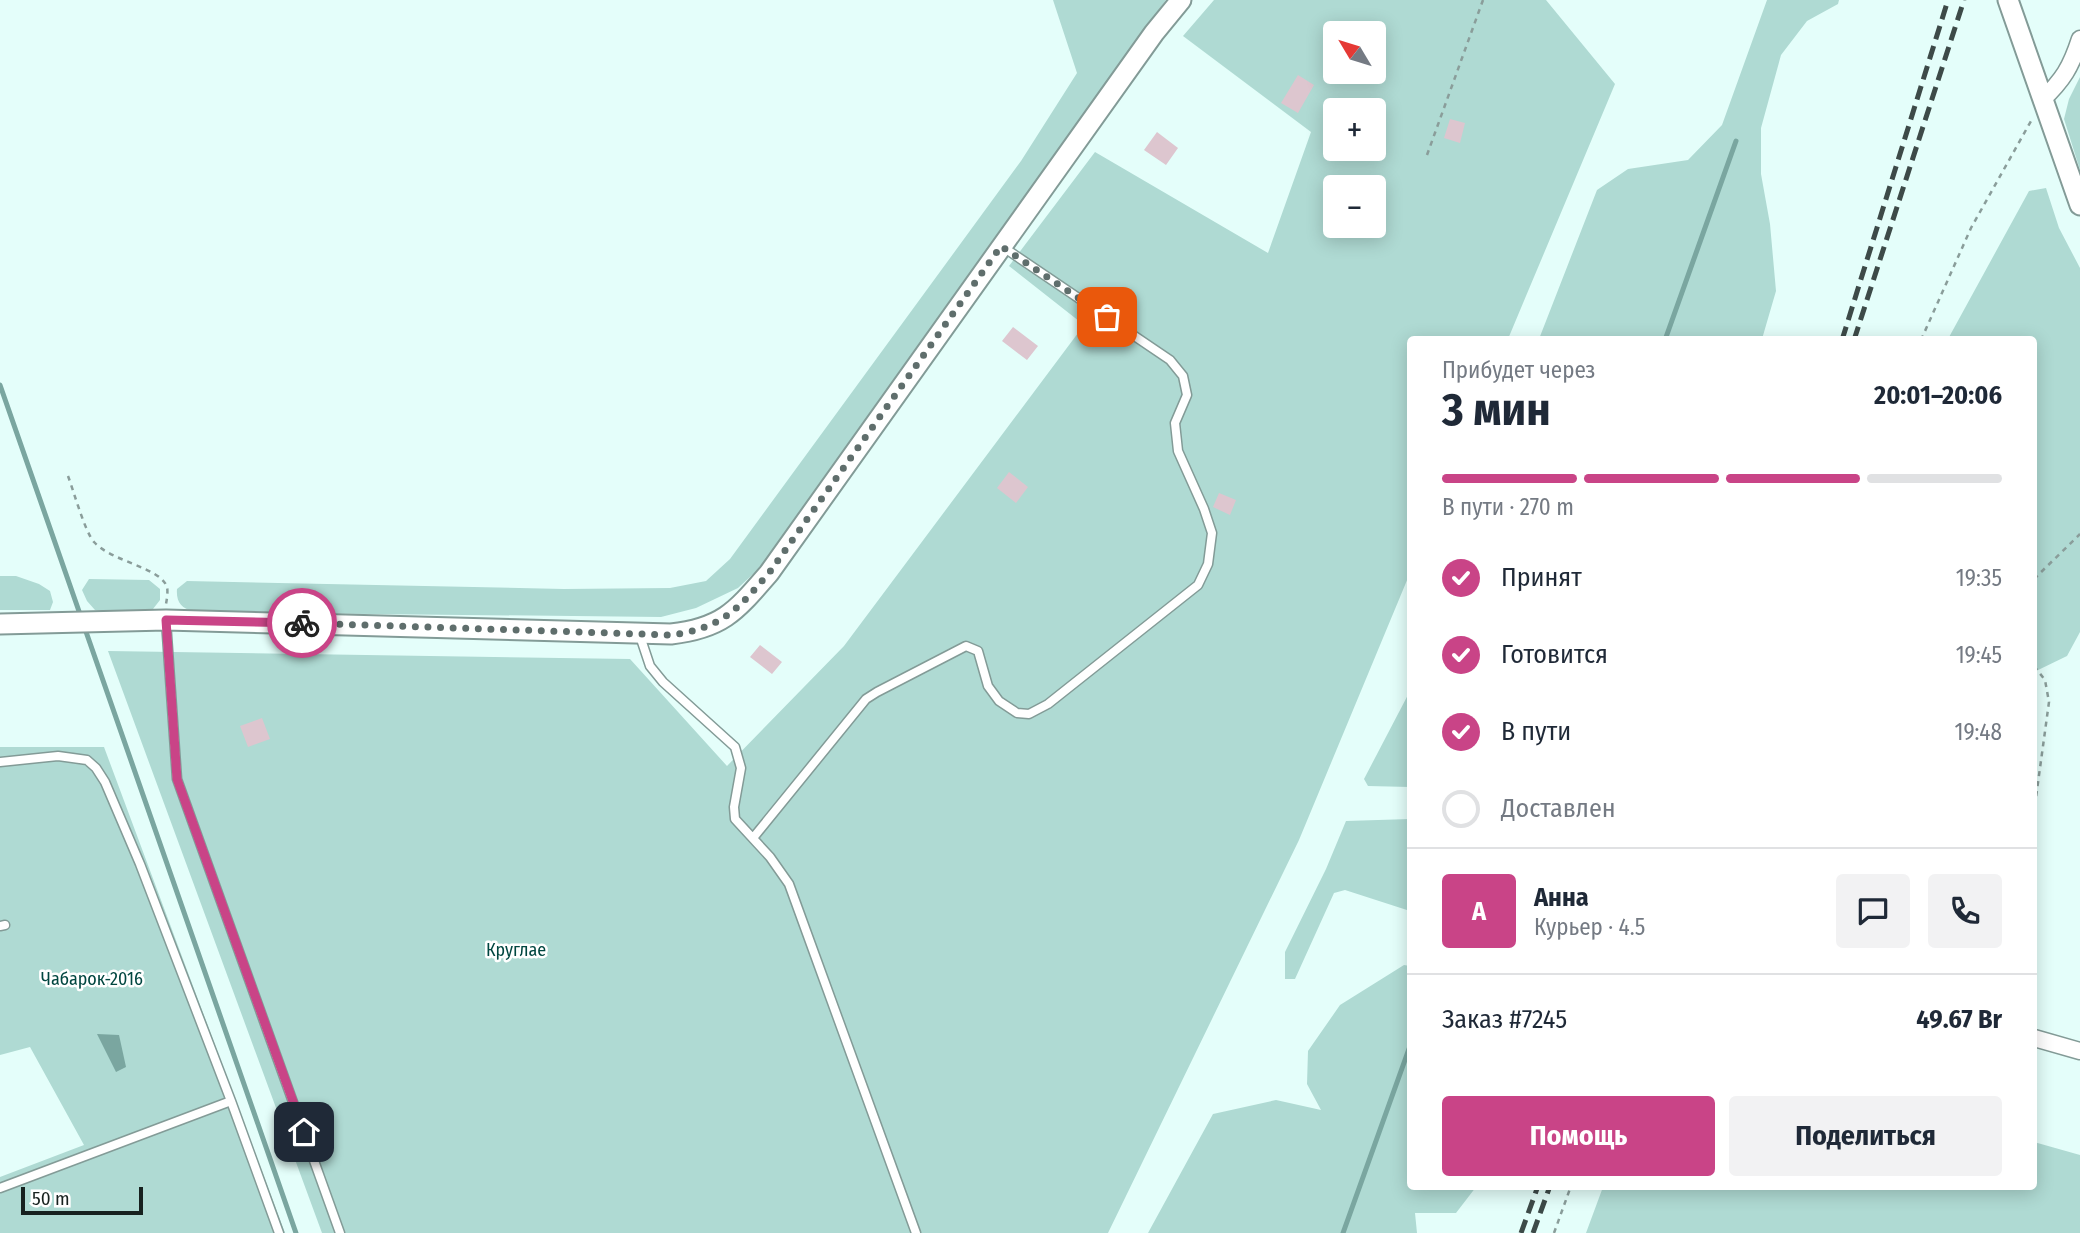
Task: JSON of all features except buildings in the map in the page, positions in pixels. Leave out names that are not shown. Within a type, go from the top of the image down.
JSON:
[{"type":"street","points":[[0,624],[166,620],[671,635],[697,631],[718,621],[740,607],[769,573],[1154,33],[1181,0]]},
{"type":"street","points":[[2008,0],[2080,205]]},
{"type":"street","points":[[2042,100],[2059,83],[2073,60],[2080,40]]},
{"type":"street","points":[[2037,1039],[2080,1051]]},
{"type":"lane","points":[[753,838],[866,699],[877,692],[966,646],[978,651],[988,686],[999,701],[1017,713],[1029,714],[1048,704],[1198,585],[1208,564],[1212,533],[1178,451],[1175,424],[1187,395],[1183,376],[1170,360],[1001,246]]},
{"type":"lane","points":[[166,620],[177,779],[340,1233]]},
{"type":"lane","points":[[639,633],[650,666],[663,682],[735,747],[741,768],[734,807],[736,819],[770,857],[789,884],[916,1233]]},
{"type":"lane","points":[[0,762],[58,755],[87,760],[105,782],[140,864],[279,1233]]},
{"type":"lane","points":[[0,1188],[231,1101]]},
{"type":"path","points":[[1427,155],[1483,0]]},
{"type":"path","points":[[1923,336],[1971,228],[2042,100]]},
{"type":"path","points":[[68,476],[92,540],[105,553],[150,571],[167,587],[166,620]]},
{"type":"path","points":[[2037,576],[2080,534]]},
{"type":"path","points":[[2037,670],[2045,680],[2049,702],[2037,790]]},
{"type":"path","points":[[1554,1233],[1570,1190]]},
{"type":"green space","points":[[1053,0],[1166,0],[764,564],[738,588],[696,608],[661,617],[194,612],[180,604],[177,589],[187,581],[564,589],[670,588],[706,581],[730,559],[1021,161],[1077,73]]},
{"type":"green space","name":"Круглае","points":[[1214,0],[1546,0],[1615,84],[1509,336],[1407,336],[1407,580],[1299,840],[1108,1233],[322,1233],[108,651],[630,659],[727,766],[844,646],[1084,325],[1009,266],[1095,152],[1268,253],[1311,132],[1183,36]]},
{"type":"green space","points":[[1767,0],[1839,0],[1838,4],[1807,21],[1781,55],[1761,128],[1761,174],[1770,224],[1776,291],[1763,336],[1540,336],[1597,190],[1628,169],[1688,160],[1722,125]]},
{"type":"green space","points":[[2080,77],[2080,170],[2064,119],[2069,99]]},
{"type":"green space","points":[[2046,188],[2059,228],[2080,268],[2080,632],[2067,656],[2037,671],[2037,336],[1950,336],[2029,191]]},
{"type":"green space","points":[[0,576],[16,576],[50,591],[53,602],[50,610],[0,610]]},
{"type":"green space","points":[[89,579],[149,580],[160,589],[160,600],[153,609],[114,613],[95,610],[82,590]]},
{"type":"green space","points":[[1407,697],[1407,787],[1368,786],[1364,779]]},
{"type":"green space","name":"Чабарок-2016","points":[[0,747],[104,747],[285,1233],[0,1233],[0,1177],[84,1145],[30,1047],[0,1055]]},
{"type":"green space","points":[[1407,819],[1407,910],[1345,890],[1334,893],[1295,979],[1285,979],[1285,952],[1326,869],[1346,821]]},
{"type":"green space","points":[[1407,966],[1407,1190],[1474,1190],[1456,1213],[1415,1213],[1417,1233],[1148,1233],[1213,1114],[1276,1100],[1321,1110],[1307,1084],[1308,1051],[1340,1005]]},
{"type":"green space","points":[[2037,1143],[2080,1155],[2080,1233],[1586,1233],[1602,1190],[2037,1190]]},
{"type":"water","points":[[97,1034],[119,1035],[126,1067],[116,1072]]},
{"type":"waterway","points":[[1666,336],[1736,141]]},
{"type":"waterway","points":[[0,385],[81,617]]},
{"type":"waterway","points":[[84,626],[296,1233]]},
{"type":"waterway","points":[[1343,1233],[1407,1054]]},
{"type":"railway","points":[[1843,336],[1948,0]]},
{"type":"railway","points":[[1855,336],[1964,0]]},
{"type":"railway","points":[[1521,1233],[1537,1190]]},
{"type":"railway","points":[[1533,1233],[1549,1190]]},
{"type":"way so far","points":[[302,623],[671,635],[697,631],[740,607],[769,573],[1001,246],[1107,317]]},
{"type":"route","points":[[302,623],[166,620],[177,779],[304,1132]]}]
